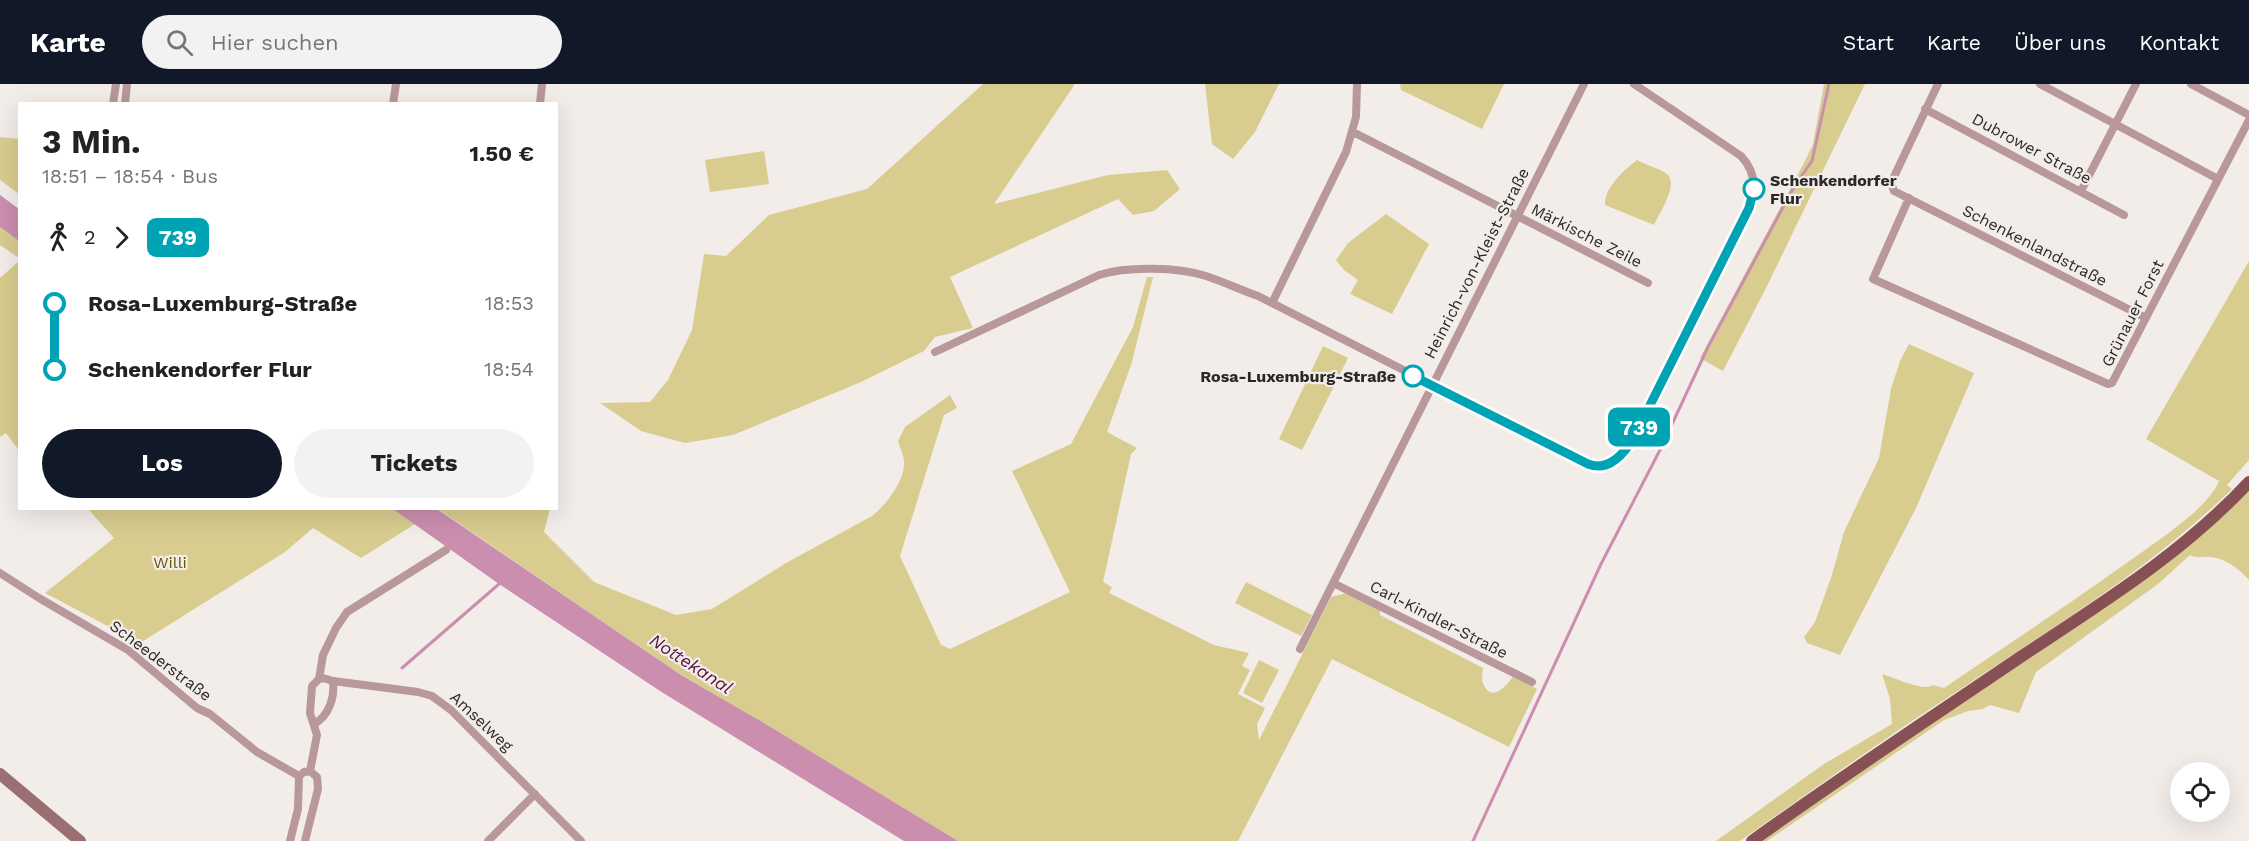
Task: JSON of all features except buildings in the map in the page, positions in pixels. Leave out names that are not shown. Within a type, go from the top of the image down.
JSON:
[{"type":"main road","points":[[1752,841],[1888,746],[2120,591],[2195,534],[2249,482]]},
{"type":"main road","points":[[0,774],[80,841]]},
{"type":"street","points":[[113,102],[116,84]]},
{"type":"street","points":[[124,102],[127,84]]},
{"type":"street","points":[[393,102],[396,84]]},
{"type":"street","points":[[540,102],[542,84]]},
{"type":"street","points":[[1272,303],[1342,161],[1353,132],[1357,109],[1357,84]]},
{"type":"street","name":"Heinrich-von-Kleist-Straße","points":[[1300,650],[1584,84]]},
{"type":"street","points":[[934,352],[1095,276],[1108,272],[1179,271],[1204,276],[1272,303],[1593,466],[1607,465],[1630,445],[1749,208],[1754,189],[1751,170],[1741,156],[1634,84]]},
{"type":"street","points":[[1909,198],[1894,191],[1891,183],[1938,84]]},
{"type":"street","points":[[2040,84],[2218,179]]},
{"type":"street","points":[[2081,191],[2136,84]]},
{"type":"street","points":[[2191,84],[2249,115]]},
{"type":"street","name":"Dubrower Straße","points":[[1925,109],[2124,215]]},
{"type":"street","name":"Grünauer Forst","points":[[1909,198],[1873,279],[2108,384],[2116,378],[2249,120]]},
{"type":"street","name":"Märkische Zeile","points":[[1353,132],[1648,282]]},
{"type":"street","name":"Schenkenlandstraße","points":[[1909,198],[2146,318]]},
{"type":"street","points":[[310,771],[316,746],[314,724],[310,713],[312,686],[319,679],[323,655],[328,644],[347,612],[446,550]]},
{"type":"street","name":"Scheederstraße","points":[[0,573],[128,650],[197,708],[210,714],[257,752],[299,776]]},
{"type":"street","name":"Carl-Kindler-Straße","points":[[1334,583],[1532,682]]},
{"type":"street","name":"Amselweg","points":[[319,679],[388,687],[432,696],[451,710],[581,841]]},
{"type":"street","points":[[314,724],[322,720],[332,700],[333,681]]},
{"type":"street","points":[[290,841],[299,802],[299,776],[310,771]]},
{"type":"street","points":[[305,841],[318,789],[316,777],[310,771]]},
{"type":"street","points":[[488,841],[535,794]]},
{"type":"green space","points":[[983,84],[1075,84],[994,204],[1108,175],[1167,170],[1180,189],[1154,211],[1133,215],[1118,199],[950,277],[973,328],[935,337],[924,351],[861,382],[733,435],[685,443],[641,431],[600,403],[650,402],[668,380],[692,330],[704,254],[726,256],[769,215],[867,189]]},
{"type":"green space","points":[[1205,84],[1279,84],[1255,132],[1233,159],[1212,144]]},
{"type":"green space","points":[[1400,84],[1504,84],[1482,129],[1401,90]]},
{"type":"green space","points":[[1824,84],[1865,84],[1723,371],[1700,358],[1813,144]]},
{"type":"green space","points":[[0,137],[18,139],[18,193],[0,180]]},
{"type":"green space","points":[[764,151],[769,184],[710,192],[705,160]]},
{"type":"green space","points":[[1637,160],[1666,173],[1670,180],[1669,193],[1654,225],[1605,205],[1611,186]]},
{"type":"green space","points":[[1386,214],[1429,244],[1392,314],[1350,294],[1358,280],[1344,270],[1336,260],[1348,243]]},
{"type":"green space","points":[[0,227],[18,240],[18,257],[0,245]]},
{"type":"green space","points":[[2249,261],[2249,460],[2227,485],[2232,489],[2166,547],[2060,624],[1897,731],[1740,841],[1716,841],[1824,764],[1892,724],[1890,699],[1882,674],[1916,686],[1933,685],[1944,688],[2152,545],[2203,503],[2219,481],[2146,439]]},
{"type":"green space","points":[[18,262],[18,449],[6,433],[0,437],[0,278]]},
{"type":"green space","points":[[1147,277],[1153,277],[1132,362],[1107,432],[1137,448],[1131,454],[1103,582],[1112,587],[1109,593],[1214,645],[1249,653],[1242,666],[1250,670],[1238,694],[1265,708],[1257,724],[1259,740],[1331,597],[1347,593],[1380,609],[1380,615],[1483,668],[1482,681],[1490,692],[1499,691],[1513,676],[1537,689],[1509,747],[1332,659],[1238,841],[958,841],[681,675],[439,510],[550,510],[544,532],[594,582],[676,615],[712,609],[786,563],[877,512],[893,493],[901,478],[904,462],[898,441],[905,427],[950,395],[957,408],[944,415],[900,556],[941,645],[950,649],[1070,592],[1012,471],[1071,444],[1133,327]]},
{"type":"green space","points":[[1909,344],[1974,373],[1916,508],[1840,655],[1807,643],[1804,637],[1815,622],[1844,532],[1879,458],[1891,389],[1900,361]]},
{"type":"green space","points":[[1323,346],[1348,358],[1302,450],[1279,439]]},
{"type":"green space","points":[[2249,487],[2249,580],[2227,562],[2211,557],[2190,555],[2158,584],[2036,672],[2019,713],[1990,705],[1944,720],[1767,841],[1760,841],[2045,646]]},
{"type":"green space","name":"Willi","points":[[89,510],[396,510],[415,524],[361,558],[313,528],[285,552],[140,643],[45,593],[114,538]]},
{"type":"green space","points":[[1246,582],[1312,615],[1301,636],[1235,603]]},
{"type":"green space","points":[[1259,660],[1279,670],[1262,703],[1243,693]]},
{"type":"shaded area","points":[[0,195],[18,208],[18,240],[0,227]]},
{"type":"shaded area","points":[[394,510],[438,510],[681,675],[958,841],[904,841],[660,691],[499,584]]},
{"type":"waterway","points":[[1473,841],[1601,564],[1660,450],[1708,347],[1795,185],[1812,161],[1829,84]]},
{"type":"waterway","points":[[402,668],[499,584]]},
{"type":"bus line","name":"739","points":[[1413,376],[1588,464],[1597,467],[1607,465],[1630,445],[1749,208],[1754,189]]},
{"type":"place","name":"Schenkendorfer Flur","points":[[1754,189]]},
{"type":"place","name":"Rosa-Luxemburg-Straße","points":[[1413,376]]},
{"type":"water label","name":"Nottekanal","points":[[691,664]]}]
